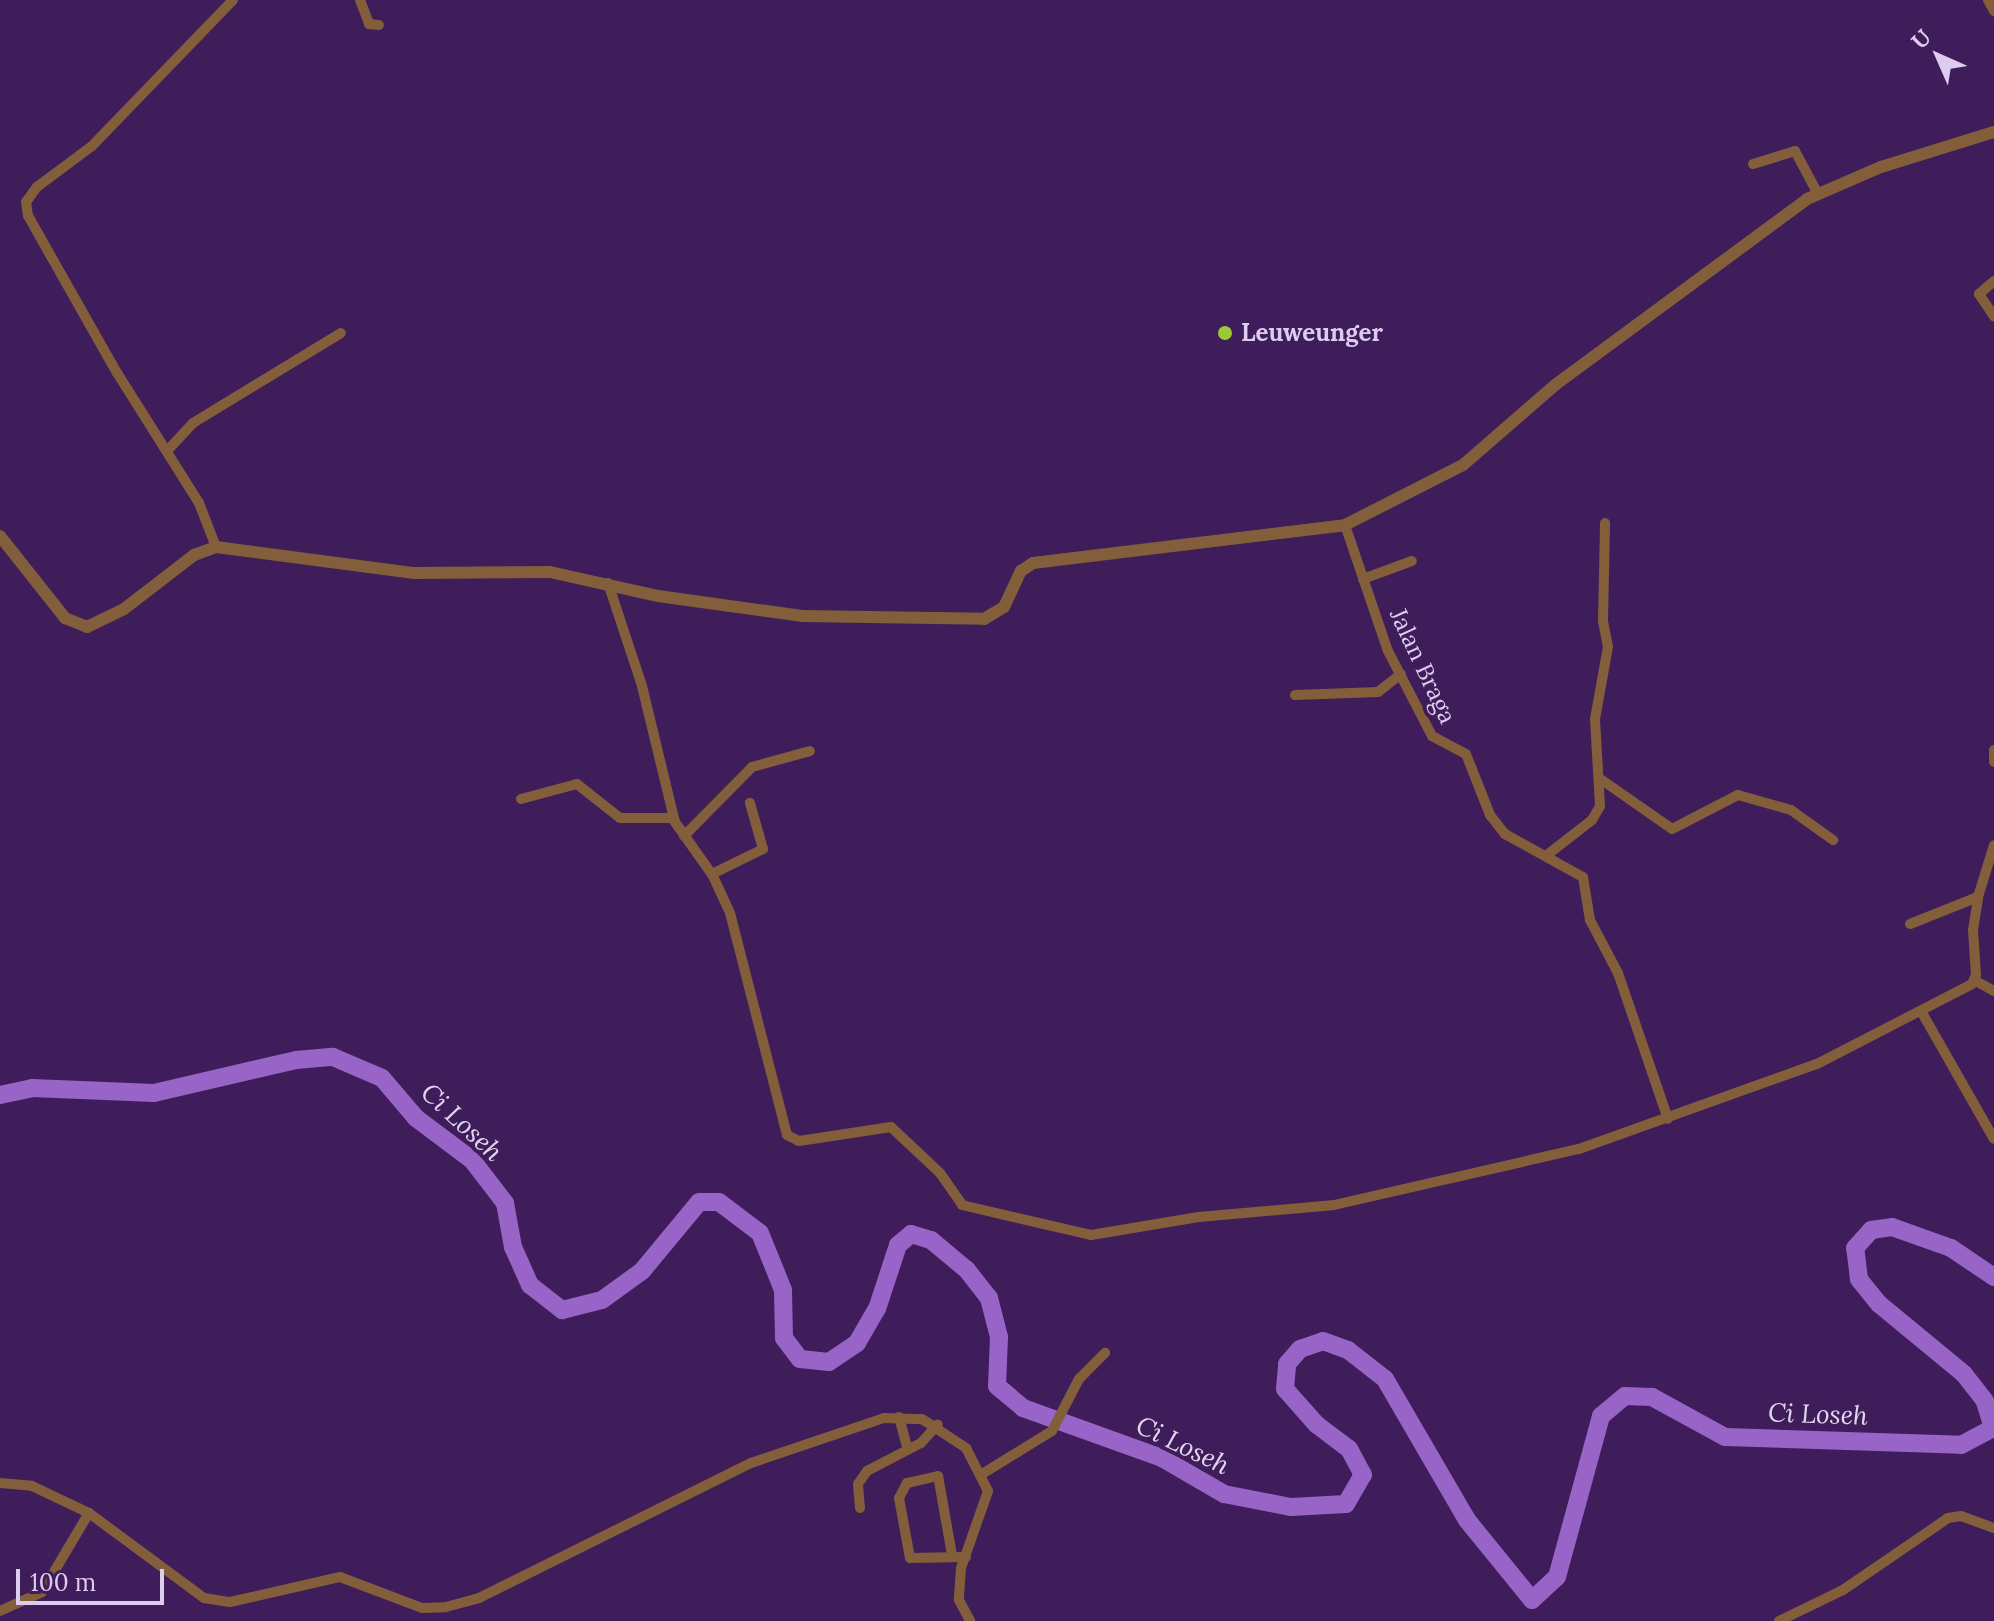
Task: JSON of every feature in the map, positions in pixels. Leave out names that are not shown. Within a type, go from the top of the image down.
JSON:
[{"type":"street","points":[[216,547],[199,503],[28,216],[26,202],[37,187],[92,146],[233,0]]},
{"type":"street","points":[[360,0],[369,24],[379,25]]},
{"type":"street","points":[[1988,0],[1994,11]]},
{"type":"street","points":[[0,536],[65,618],[87,627],[124,609],[194,555],[216,547],[414,573],[550,572],[802,616],[984,619],[1004,607],[1021,571],[1033,563],[1345,525],[1463,465],[1555,385],[1818,194],[1881,167],[1994,132]]},
{"type":"street","points":[[1753,164],[1795,151],[1818,194]]},
{"type":"street","points":[[1994,281],[1979,294],[1994,316]]},
{"type":"street","points":[[167,451],[193,423],[341,333]]},
{"type":"street","points":[[1547,855],[1597,813],[1599,778],[1595,719],[1608,647],[1603,621],[1605,523]]},
{"type":"street","name":"Jalan Braga","points":[[1345,525],[1401,674],[1432,736],[1466,754],[1496,824],[1518,843],[1547,855],[1583,877],[1590,920],[1618,973],[1668,1119]]},
{"type":"street","points":[[1363,579],[1412,561]]},
{"type":"street","points":[[608,583],[642,686],[678,827],[712,874],[730,913],[787,1135],[799,1141],[891,1127],[940,1173],[954,1199],[970,1208],[1091,1235],[1199,1217],[1291,1212],[1579,1149],[1817,1064],[1974,980]]},
{"type":"street","points":[[1295,695],[1378,692],[1401,674]]},
{"type":"street","points":[[1994,750],[1994,762]]},
{"type":"street","points":[[521,799],[577,784],[620,818],[678,827],[752,767],[810,751]]},
{"type":"street","points":[[1599,778],[1672,829],[1738,795],[1791,810],[1833,840]]},
{"type":"street","points":[[712,874],[763,849],[750,803]]},
{"type":"street","points":[[1974,980],[1978,897],[1994,845]]},
{"type":"street","points":[[1910,924],[1978,897]]},
{"type":"street","points":[[1974,980],[1994,991]]},
{"type":"street","points":[[1921,1011],[1994,1139]]},
{"type":"street","points":[[982,1474],[1037,1442],[1056,1423],[1079,1379],[1105,1353]]},
{"type":"street","points":[[899,1417],[908,1450]]},
{"type":"street","points":[[0,1483],[32,1486],[89,1513],[186,1588],[217,1601],[340,1577],[422,1608],[462,1606],[751,1463],[899,1417],[938,1424],[966,1448],[982,1474],[988,1491],[966,1557],[959,1600],[970,1621]]},
{"type":"street","points":[[860,1508],[858,1484],[867,1471],[908,1450],[938,1424]]},
{"type":"street","points":[[952,1555],[938,1476],[907,1483],[899,1490],[908,1555],[913,1559],[952,1555],[966,1557]]},
{"type":"street","points":[[0,1611],[42,1592],[89,1513]]},
{"type":"street","points":[[1779,1621],[1948,1518],[1961,1516],[1994,1528]]},
{"type":"waterway","name":"Ci Loseh","points":[[0,1095],[32,1088],[154,1093],[296,1060],[333,1057],[382,1078],[416,1118],[472,1160],[505,1203],[513,1247],[530,1285],[562,1310],[602,1300],[642,1271],[699,1202],[719,1202],[760,1233],[783,1290],[784,1338],[800,1359],[829,1362],[857,1343],[877,1309],[898,1245],[911,1234],[931,1240],[967,1270],[989,1298],[999,1337],[997,1386],[1023,1408],[1162,1458],[1224,1494],[1291,1507],[1346,1504],[1363,1475],[1349,1449],[1317,1425],[1285,1389],[1287,1364],[1300,1349],[1323,1341],[1348,1350],[1385,1379],[1467,1520],[1532,1600],[1557,1577],[1601,1416],[1625,1396],[1652,1397],[1725,1437],[1961,1445],[1993,1428],[1985,1401],[1964,1374],[1879,1304],[1859,1279],[1855,1248],[1871,1230],[1892,1227],[1951,1248],[1994,1277]]},
{"type":"place","name":"Leuweunger","points":[[1225,333]]}]
